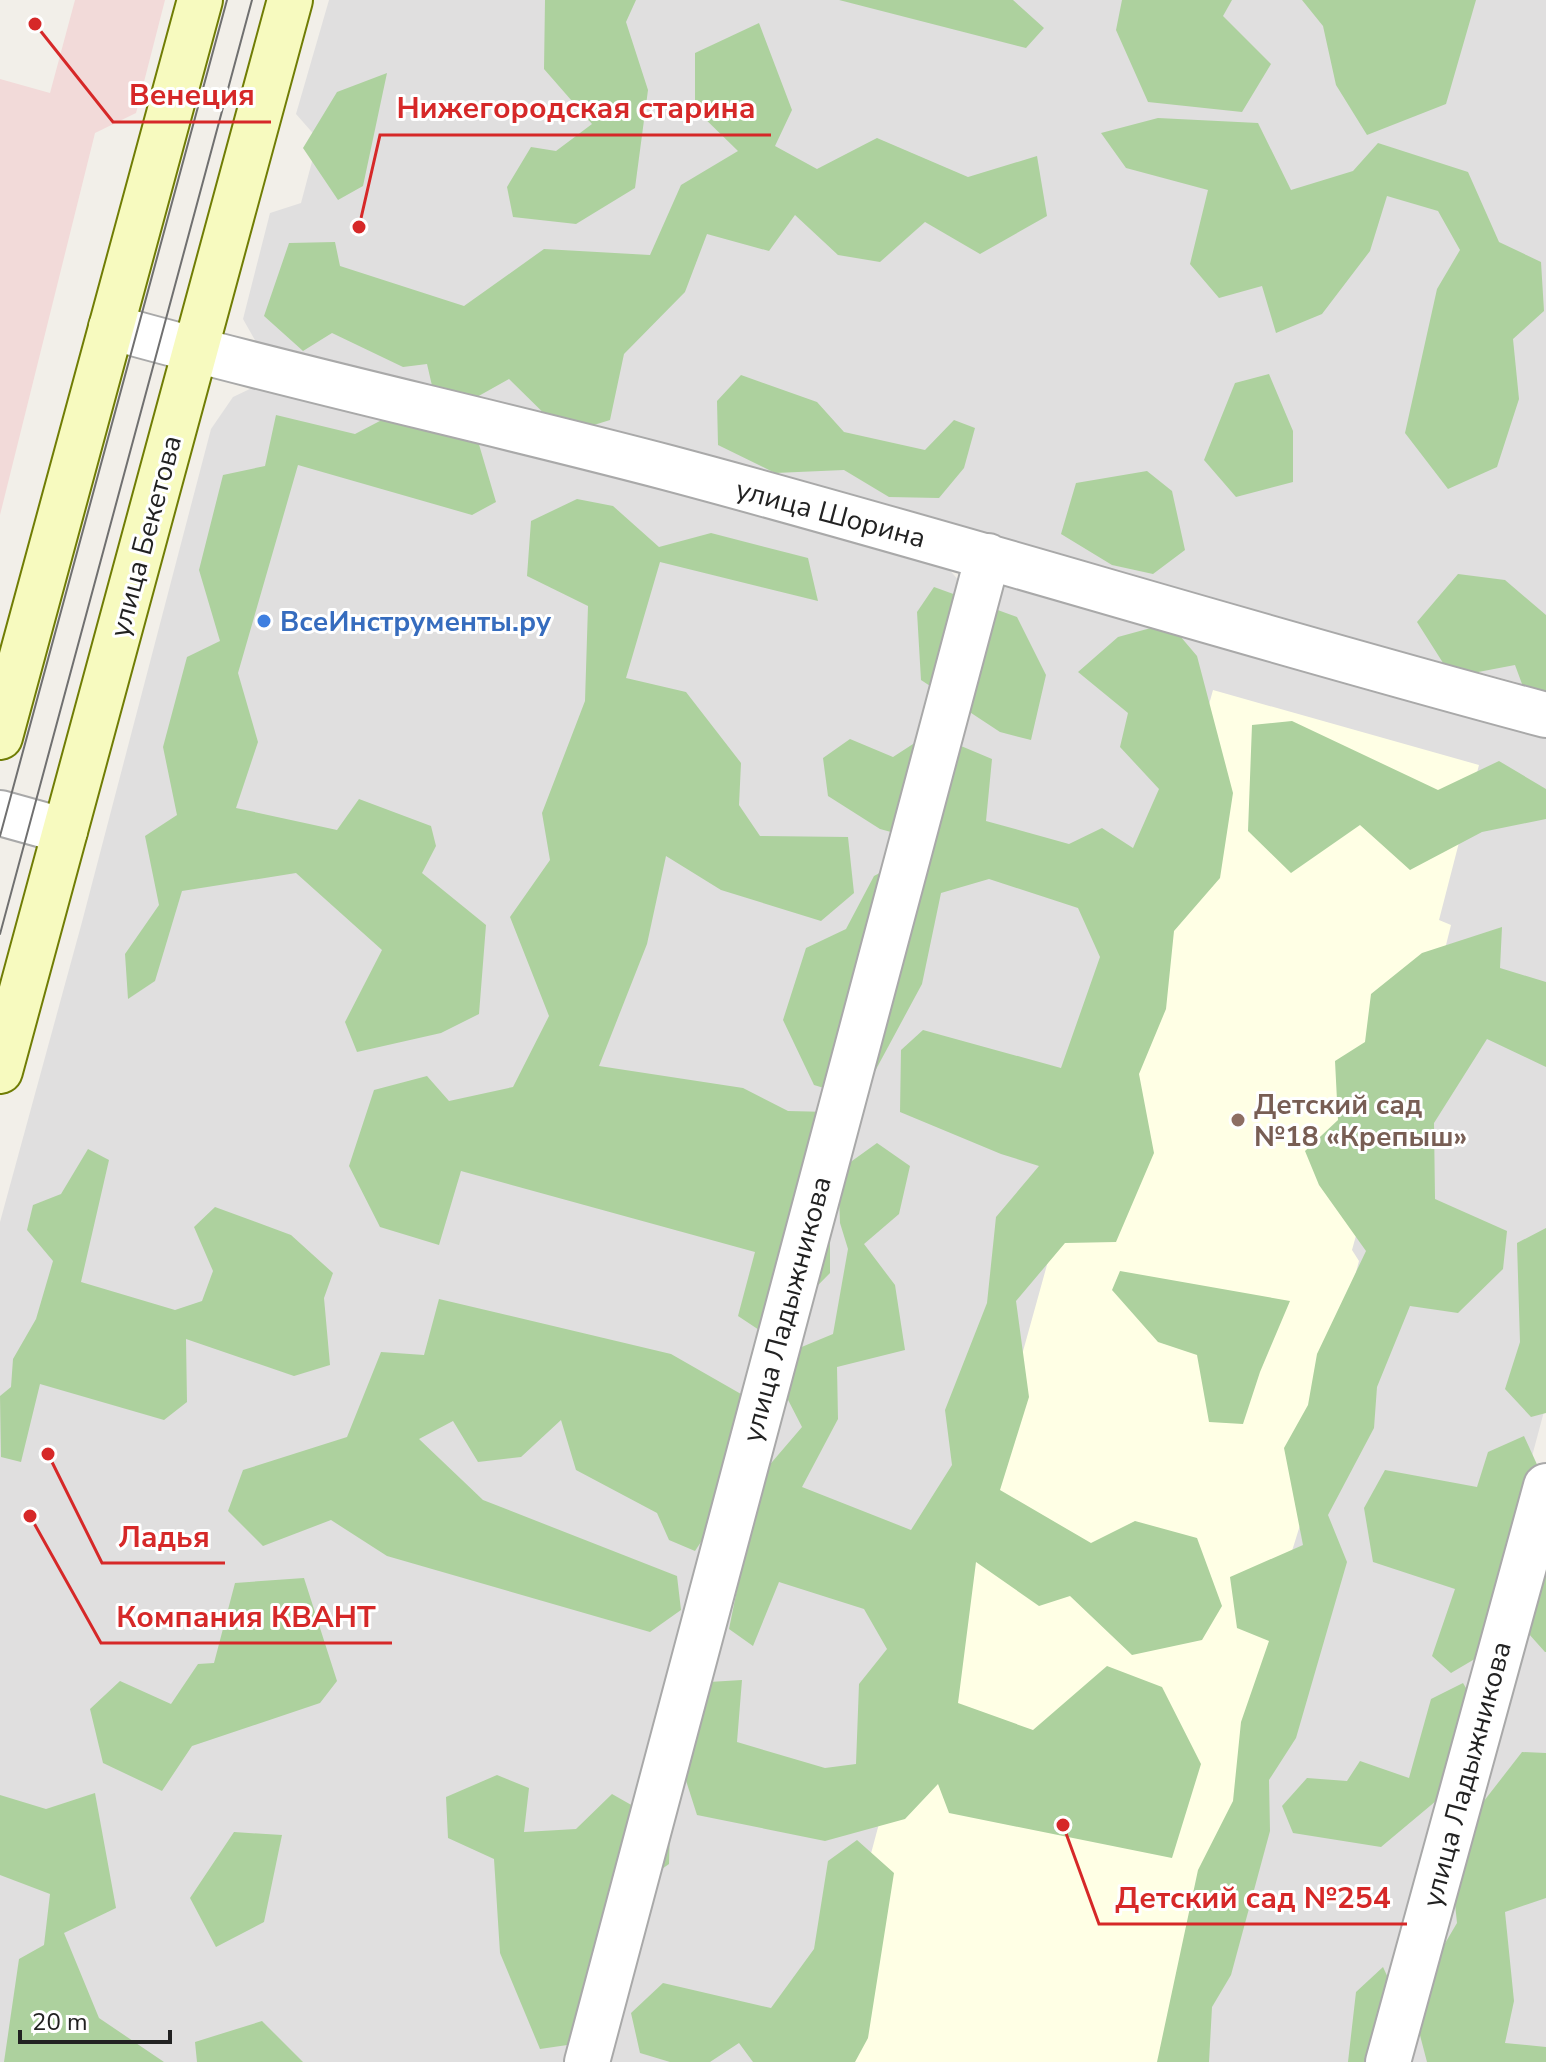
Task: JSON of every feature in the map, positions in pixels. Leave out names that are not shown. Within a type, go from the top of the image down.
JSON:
[{"type":"main road","points":[[0,737],[200,0]]},
{"type":"main road","name":"улица Бекетова","points":[[0,1071],[290,0]]},
{"type":"street","name":"улица Шорина","points":[[111,327],[195,351],[665,467],[1546,715]]},
{"type":"street","name":"улица Ладыжникова","points":[[587,2062],[988,556]]},
{"type":"street","points":[[0,813],[65,831]]},
{"type":"street","name":"улица Ладыжникова","points":[[1388,2062],[1546,1486]]},
{"type":"shaded area","points":[[75,0],[165,0],[136,113],[95,133],[0,515],[0,79],[50,93]]},
{"type":"shaded area","points":[[329,0],[1546,0],[1546,690],[282,354],[256,342],[243,319],[270,213],[301,203],[318,139],[296,114]]},
{"type":"shaded area","points":[[254,387],[941,560],[960,582],[570,2062],[0,2062],[0,1222],[211,429],[233,397]]},
{"type":"shaded area","points":[[1011,583],[1222,649],[1546,732],[1546,1404],[1370,2062],[597,2062],[993,593]]},
{"type":"shaded area","points":[[1213,690],[1479,765],[1439,920],[1451,925],[1435,989],[1425,988],[1352,1250],[1359,1261],[1299,1489],[1310,1493],[1283,1580],[1183,2062],[815,2062],[967,1496],[982,1499],[1163,847],[1173,835]]},
{"type":"shaded area","points":[[1546,1544],[1546,2062],[1406,2062]]},
{"type":"green space","points":[[545,0],[636,0],[626,22],[648,90],[635,188],[576,224],[513,217],[507,187],[531,147],[556,151],[592,124],[544,69]]},
{"type":"green space","points":[[839,0],[1013,0],[1044,28],[1026,48]]},
{"type":"green space","points":[[1122,0],[1232,0],[1223,16],[1271,64],[1242,112],[1148,102],[1116,30]]},
{"type":"green space","points":[[1302,0],[1476,0],[1446,104],[1367,135],[1336,85],[1323,26]]},
{"type":"green space","points":[[759,23],[792,110],[775,146],[817,169],[877,138],[968,177],[1037,156],[1047,216],[980,254],[925,222],[880,262],[838,255],[795,215],[769,251],[707,234],[685,292],[624,354],[610,420],[565,434],[509,379],[459,407],[436,403],[427,364],[403,367],[332,333],[303,351],[264,316],[289,243],[335,242],[340,266],[464,306],[544,249],[650,255],[681,185],[738,151],[695,109],[695,53]]},
{"type":"green space","points":[[387,73],[363,186],[338,200],[303,148],[337,92]]},
{"type":"green space","points":[[1158,118],[1258,123],[1291,190],[1353,171],[1378,143],[1468,172],[1499,242],[1541,262],[1544,311],[1513,339],[1519,399],[1497,467],[1448,489],[1405,433],[1437,289],[1460,250],[1438,211],[1387,196],[1370,251],[1322,314],[1276,333],[1262,286],[1219,298],[1190,264],[1208,190],[1126,168],[1101,133]]},
{"type":"green space","points":[[1269,374],[1293,431],[1293,482],[1236,497],[1204,460],[1235,383]]},
{"type":"green space","points":[[741,375],[817,402],[844,432],[925,450],[954,420],[975,428],[964,468],[939,498],[889,497],[844,470],[775,473],[718,445],[717,401]]},
{"type":"green space","points":[[397,412],[475,431],[496,502],[472,515],[298,465],[238,673],[258,742],[236,808],[337,830],[359,799],[431,826],[436,846],[422,873],[486,925],[479,1014],[441,1033],[357,1052],[345,1022],[382,950],[296,873],[182,891],[155,981],[128,999],[125,954],[159,905],[145,836],[177,815],[163,747],[187,657],[220,641],[199,570],[223,475],[265,466],[276,415],[355,434]]},
{"type":"green space","points":[[1147,471],[1172,491],[1185,550],[1153,574],[1112,565],[1061,534],[1076,483]]},
{"type":"green space","points":[[577,499],[613,506],[659,547],[711,533],[808,558],[818,601],[660,562],[626,678],[686,692],[741,763],[739,805],[760,836],[848,837],[854,893],[821,921],[721,890],[666,856],[647,944],[599,1066],[743,1088],[788,1111],[830,1112],[830,1273],[768,1336],[738,1316],[755,1252],[461,1171],[439,1245],[380,1227],[349,1166],[374,1090],[427,1076],[449,1101],[513,1087],[549,1016],[510,917],[550,860],[542,813],[585,701],[588,606],[527,576],[531,521]]},
{"type":"green space","points":[[1458,574],[1505,580],[1546,615],[1546,706],[1529,703],[1515,665],[1452,677],[1417,622]]},
{"type":"green space","points":[[934,587],[1017,617],[1046,675],[1031,740],[1000,732],[921,680],[917,612]]},
{"type":"green space","points":[[1169,623],[1197,656],[1233,793],[1220,878],[1174,931],[1166,1009],[1139,1074],[1154,1153],[1116,1242],[1065,1243],[1016,1301],[1029,1397],[1000,1490],[1091,1543],[1135,1521],[1197,1538],[1222,1606],[1202,1640],[1132,1655],[1070,1596],[1039,1606],[976,1562],[958,1703],[1033,1730],[1107,1666],[1162,1687],[1201,1764],[1172,1858],[949,1813],[938,1784],[905,1819],[825,1841],[697,1815],[674,1743],[709,1682],[742,1680],[737,1742],[825,1768],[856,1764],[859,1684],[887,1649],[864,1609],[779,1582],[753,1646],[729,1629],[760,1476],[802,1427],[785,1394],[792,1351],[833,1334],[848,1249],[840,1223],[838,1171],[877,1143],[910,1166],[899,1214],[864,1244],[895,1285],[905,1350],[837,1367],[838,1419],[802,1487],[911,1530],[952,1465],[945,1410],[987,1303],[996,1217],[1039,1166],[1001,1154],[900,1112],[901,1050],[923,1030],[1061,1068],[1100,957],[1078,908],[989,879],[941,893],[922,984],[860,1099],[814,1085],[783,1020],[806,948],[846,929],[874,876],[935,844],[880,829],[828,796],[823,758],[850,739],[893,757],[930,733],[992,759],[986,821],[1069,844],[1102,828],[1133,848],[1159,789],[1120,747],[1128,713],[1078,672],[1118,637]]},
{"type":"green space","points":[[1292,721],[1438,790],[1499,761],[1546,789],[1546,819],[1482,832],[1410,870],[1360,825],[1291,873],[1248,831],[1252,725]]},
{"type":"green space","points":[[1502,927],[1500,968],[1546,982],[1546,1067],[1487,1039],[1434,1123],[1435,1199],[1507,1231],[1503,1269],[1458,1313],[1410,1306],[1377,1387],[1374,1428],[1328,1515],[1347,1562],[1296,1738],[1269,1780],[1270,1831],[1231,1975],[1212,2007],[1209,2062],[1157,2062],[1198,1870],[1233,1801],[1241,1722],[1269,1641],[1237,1628],[1230,1577],[1303,1545],[1284,1448],[1308,1405],[1317,1354],[1366,1251],[1319,1185],[1305,1151],[1338,1120],[1335,1061],[1365,1042],[1371,994],[1422,953]]},
{"type":"green space","points":[[88,1149],[109,1160],[81,1282],[175,1310],[202,1301],[213,1271],[194,1227],[215,1207],[291,1235],[333,1273],[324,1298],[330,1365],[294,1376],[186,1339],[187,1402],[164,1420],[40,1384],[21,1462],[1,1457],[0,1396],[11,1387],[13,1359],[36,1319],[53,1261],[27,1230],[33,1205],[61,1194]]},
{"type":"green space","points":[[1546,1228],[1546,1413],[1531,1417],[1505,1389],[1520,1342],[1517,1243]]},
{"type":"green space","points":[[1120,1271],[1290,1301],[1260,1372],[1243,1424],[1209,1422],[1197,1355],[1158,1342],[1112,1290]]},
{"type":"green space","points":[[439,1299],[671,1354],[741,1394],[744,1477],[695,1551],[669,1540],[657,1513],[576,1470],[561,1420],[521,1457],[478,1462],[453,1421],[419,1439],[483,1500],[677,1576],[681,1610],[650,1632],[387,1556],[331,1520],[263,1546],[228,1511],[243,1470],[347,1437],[381,1352],[424,1355]]},
{"type":"green space","points":[[1524,1436],[1540,1471],[1490,1650],[1451,1673],[1432,1656],[1455,1589],[1373,1562],[1364,1508],[1385,1470],[1477,1487],[1488,1452]]},
{"type":"green space","points":[[1546,1508],[1546,1652],[1545,1652],[1513,1616]]},
{"type":"green space","points":[[304,1578],[337,1681],[320,1703],[192,1746],[162,1791],[103,1763],[90,1709],[120,1681],[171,1704],[198,1664],[214,1663],[235,1583]]},
{"type":"green space","points":[[1463,1683],[1476,1705],[1455,1785],[1381,1847],[1293,1833],[1282,1806],[1307,1778],[1347,1781],[1360,1761],[1409,1778],[1431,1699]]},
{"type":"green space","points":[[1522,1752],[1546,1753],[1546,1898],[1505,1912],[1514,2001],[1505,2043],[1546,2047],[1546,2062],[1427,2062],[1411,2001],[1457,1923],[1449,1846]]},
{"type":"green space","points":[[497,1775],[529,1788],[524,1832],[576,1829],[612,1794],[670,1827],[669,1864],[605,1909],[622,1981],[581,2043],[540,2049],[500,1953],[494,1859],[448,1838],[446,1797]]},
{"type":"green space","points":[[95,1793],[116,1908],[64,1933],[99,2018],[164,2062],[4,2062],[19,1959],[44,1945],[50,1894],[0,1875],[0,1795],[46,1809]]},
{"type":"green space","points":[[234,1832],[282,1835],[264,1922],[216,1947],[190,1898]]},
{"type":"green space","points":[[857,1840],[894,1873],[868,2038],[855,2062],[753,2062],[739,2043],[710,2062],[670,2062],[640,2053],[631,2013],[663,1983],[771,2008],[814,1949],[828,1861]]},
{"type":"green space","points":[[1383,1967],[1401,2006],[1368,2062],[1348,2062],[1356,1992]]},
{"type":"green space","points":[[262,2021],[303,2062],[197,2062],[195,2042]]},
{"type":"tram line","points":[[0,836],[227,0]]},
{"type":"tram line","points":[[0,934],[252,0]]},
{"type":"place","name":"Венеция","points":[[35,24]]},
{"type":"place","name":"Нижегородская старина","points":[[359,227]]},
{"type":"place","name":"ВсеИнструменты.ру","points":[[264,621]]},
{"type":"place","name":"Детский сад №18 «Крепыш»","points":[[1238,1120]]},
{"type":"place","name":"Ладья","points":[[48,1454]]},
{"type":"place","name":"Компания КВАНТ","points":[[30,1516]]},
{"type":"place","name":"Детский сад №254","points":[[1063,1825]]}]
